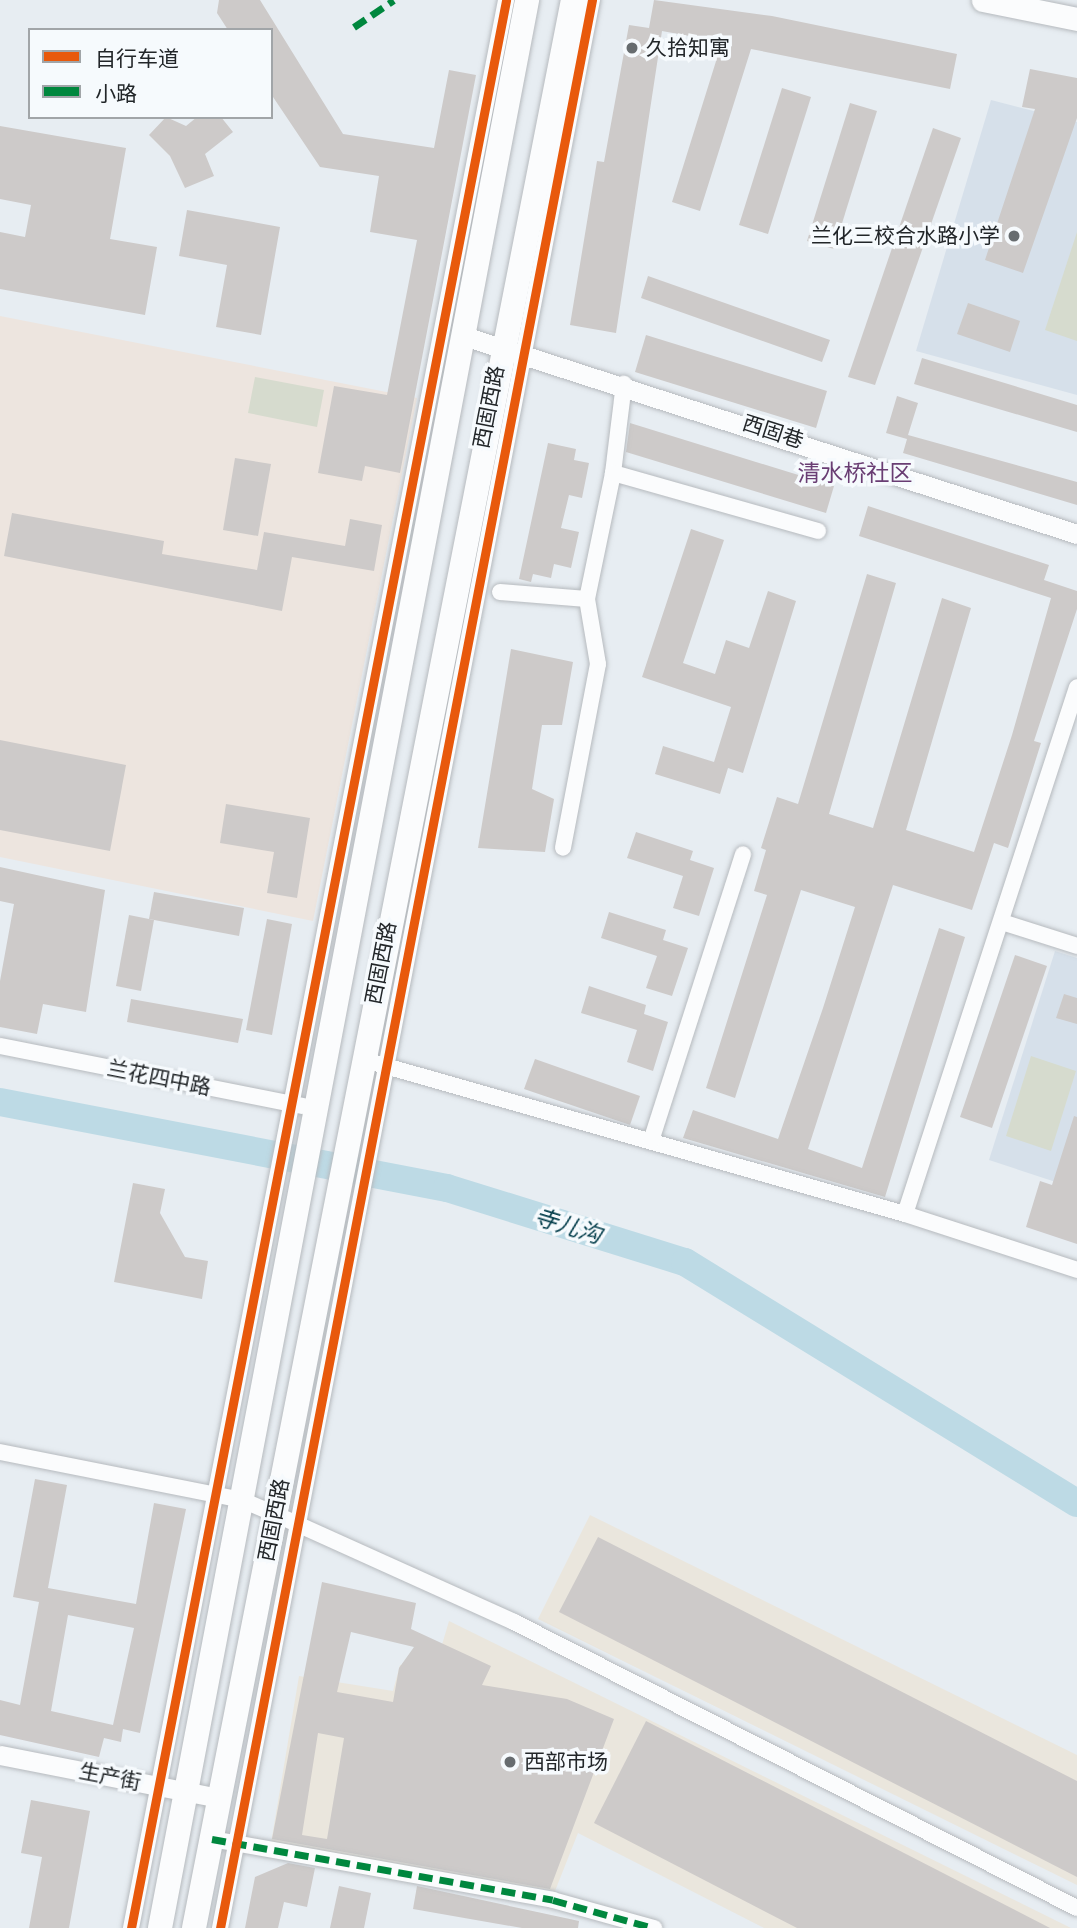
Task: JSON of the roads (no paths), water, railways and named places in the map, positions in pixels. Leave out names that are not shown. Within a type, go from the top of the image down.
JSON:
[{"type":"main road","name":"西固西路","points":[[160,1928],[242,1500],[289,1195],[309,1113],[467,337],[527,0]]},
{"type":"main road","name":"西固西路","points":[[194,1928],[275,1514],[346,1206],[511,348],[573,0]]},
{"type":"main road","points":[[983,0],[1077,19]]},
{"type":"street","points":[[131,1928],[214,1494],[289,1195],[289,1121],[309,1113],[506,0]]},
{"type":"street","points":[[511,348],[592,0]]},
{"type":"street","name":"西固巷","points":[[467,337],[624,384],[1077,534]]},
{"type":"street","points":[[563,848],[598,664],[587,599],[613,473],[624,384]]},
{"type":"street","points":[[613,473],[818,530]]},
{"type":"street","points":[[500,592],[587,599]]},
{"type":"street","points":[[905,1214],[1077,687]]},
{"type":"street","points":[[652,1141],[743,854]]},
{"type":"street","points":[[1002,922],[1077,946]]},
{"type":"street","name":"兰花四中路","points":[[0,1046],[309,1113]]},
{"type":"street","points":[[373,1063],[905,1214],[1077,1270]]},
{"type":"street","points":[[220,1928],[299,1523],[346,1206]]},
{"type":"street","points":[[0,1452],[242,1500],[299,1523],[514,1622],[1077,1908]]},
{"type":"street","name":"生产街","points":[[0,1755],[220,1798]]},
{"type":"street","points":[[212,1839],[553,1900],[654,1928]]},
{"type":"waterway","name":"寺儿沟","points":[[0,1102],[447,1188],[685,1262],[1077,1503]]},
{"type":"place","name":"久拾知寓","points":[[632,48]]},
{"type":"place","name":"兰化三校合水路小学","points":[[1014,236]]},
{"type":"place","name":"西部市场","points":[[510,1762]]},
{"type":"district","name":"清水桥社区","points":[[855,473]]}]
